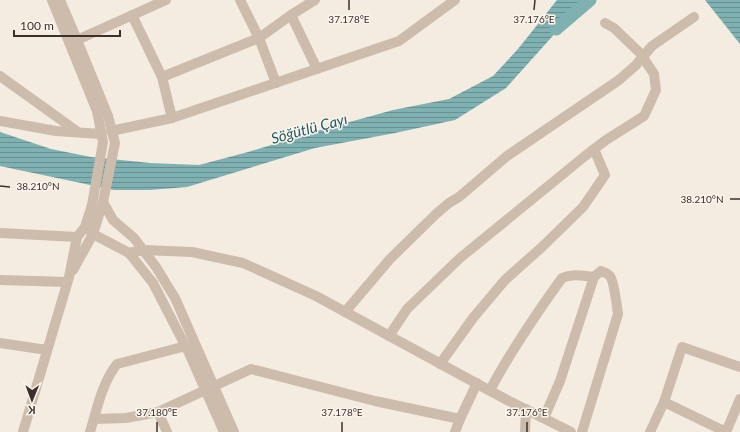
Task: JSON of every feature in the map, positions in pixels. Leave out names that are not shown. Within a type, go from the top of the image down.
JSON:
[{"type":"street","points":[[52,0],[97,111],[105,136],[115,143],[103,202],[93,234],[68,280]]},
{"type":"street","points":[[23,432],[68,280],[77,237],[85,227],[92,205],[108,116],[60,0]]},
{"type":"street","points":[[77,40],[166,0]]},
{"type":"street","points":[[240,0],[259,38],[276,83]]},
{"type":"street","points":[[162,77],[259,38],[315,0]]},
{"type":"street","points":[[0,121],[56,131],[78,132],[105,136],[172,118],[399,41],[455,0]]},
{"type":"street","points":[[132,15],[162,77],[172,118]]},
{"type":"street","points":[[291,15],[317,69]]},
{"type":"street","points":[[345,312],[390,259],[449,203],[459,197],[507,156],[619,80],[636,65],[659,40],[694,17]]},
{"type":"street","points":[[390,336],[407,309],[460,258],[594,149],[644,116],[656,90],[654,74],[640,53],[614,28],[605,23]]},
{"type":"street","points":[[0,76],[78,132]]},
{"type":"street","points":[[440,364],[473,318],[505,280],[583,207],[605,175],[594,149]]},
{"type":"street","points":[[103,202],[113,220],[134,238],[144,250],[175,298],[210,388],[224,432]]},
{"type":"street","points":[[85,227],[93,234],[129,253],[153,283],[234,432]]},
{"type":"street","points":[[0,233],[77,237]]},
{"type":"street","points":[[129,253],[144,250],[192,252],[243,263],[316,296],[440,364],[571,432]]},
{"type":"street","points":[[544,418],[560,381],[594,277],[601,271],[609,275],[612,280],[617,301],[618,314],[582,432]]},
{"type":"street","points":[[490,390],[540,308],[562,278],[568,275],[594,277]]},
{"type":"street","points":[[0,280],[68,280]]},
{"type":"street","points":[[0,343],[47,350]]},
{"type":"street","points":[[90,432],[103,389],[112,370],[117,364],[186,346]]},
{"type":"street","points":[[650,432],[664,402],[682,346],[740,367]]},
{"type":"street","points":[[94,419],[126,418],[158,412],[251,369],[375,401],[460,419]]},
{"type":"street","points":[[455,432],[476,383]]},
{"type":"street","points":[[664,402],[726,432],[740,399]]},
{"type":"street","points":[[525,432],[526,409]]},
{"type":"street","points":[[158,412],[167,432]]},
{"type":"water","points":[[557,0],[585,0],[506,88],[455,120],[315,148],[187,187],[150,190],[114,190],[0,166],[0,132],[51,149],[91,157],[150,163],[199,165],[393,110],[449,99],[493,76],[518,49]]},
{"type":"water","points":[[705,0],[740,0],[740,44]]},
{"type":"waterway","name":"Söğütlü Çayı","points":[[556,29],[590,0]]}]
